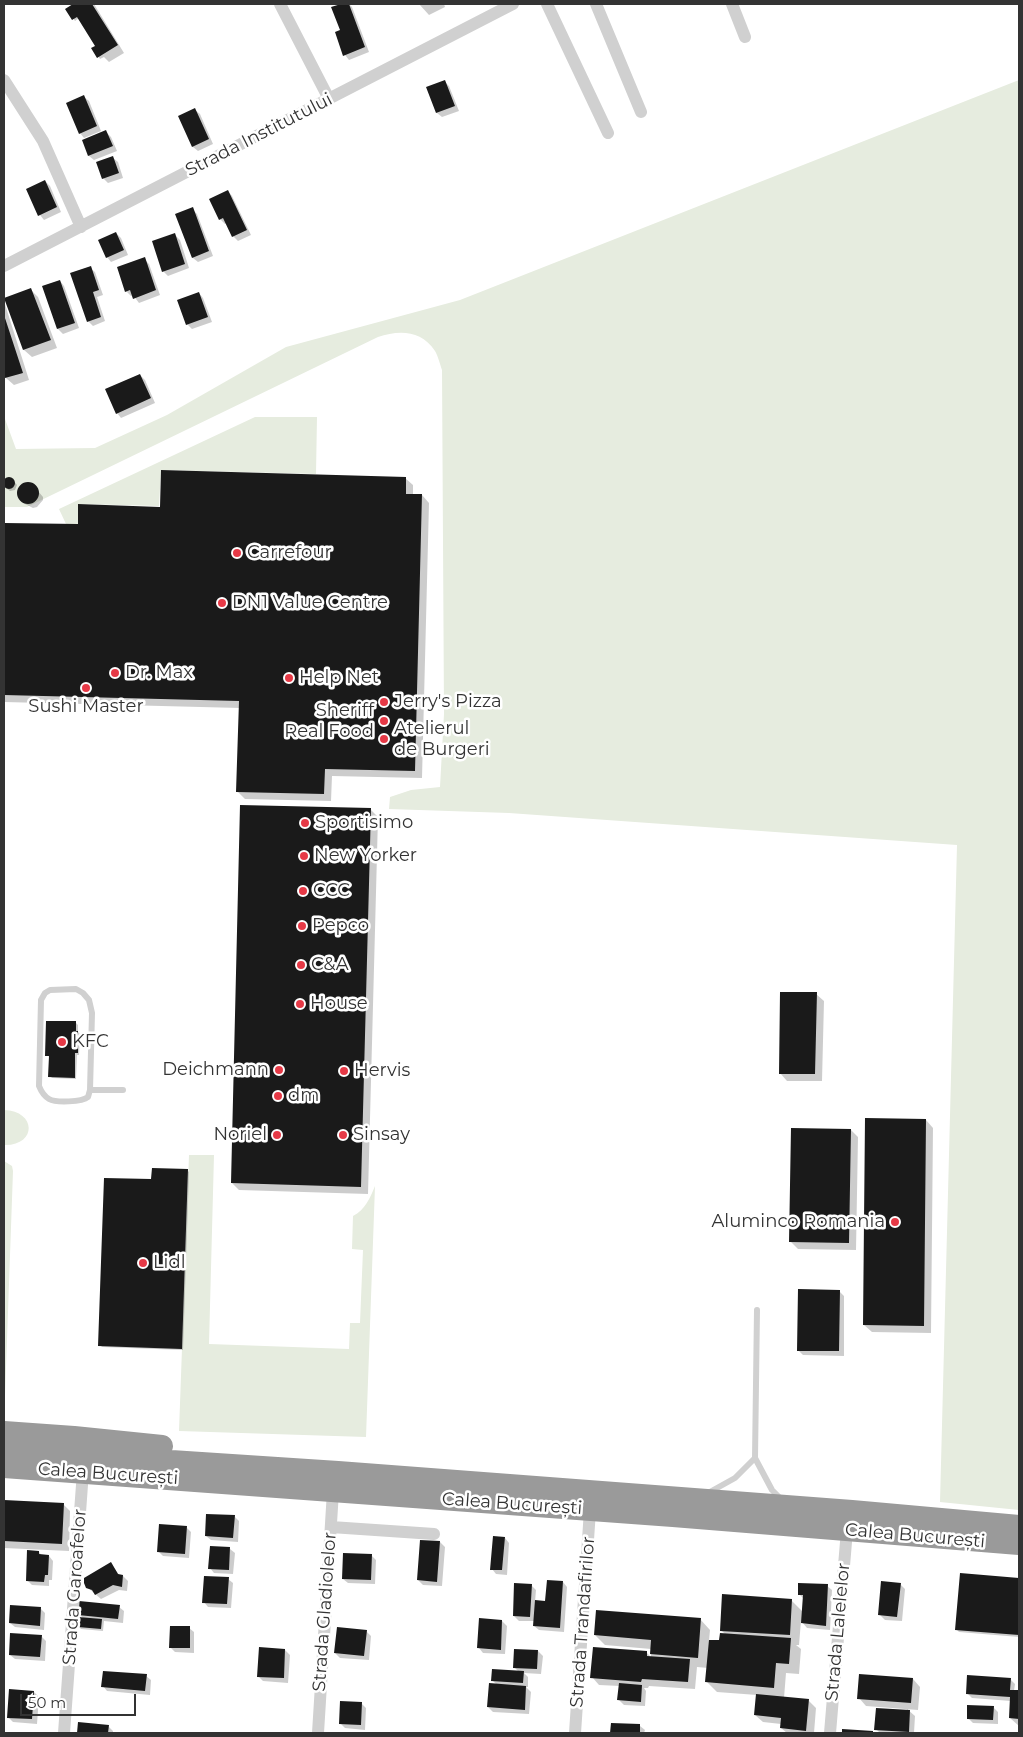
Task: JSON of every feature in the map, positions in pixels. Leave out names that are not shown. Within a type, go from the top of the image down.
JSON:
[{"type":"highway","points":[[4,1432],[74,1437],[296,1460],[322,1466],[336,1481]]},
{"type":"highway","name":"Calea București","points":[[4,1450],[336,1481],[590,1510],[1019,1544]]},
{"type":"highway","name":"Calea București","points":[[4,1466],[695,1500],[1019,1526]]},
{"type":"street","points":[[280,4],[329,99]]},
{"type":"street","name":"Strada Institutului","points":[[4,266],[513,4]]},
{"type":"street","points":[[547,4],[608,133]]},
{"type":"street","points":[[596,4],[641,112]]},
{"type":"street","points":[[732,4],[745,37]]},
{"type":"street","points":[[4,80],[43,141],[81,227]]},
{"type":"street","name":"Strada Garoafelor","points":[[64,1733],[83,1471]]},
{"type":"street","name":"Strada Gladiolelor","points":[[318,1733],[331,1527],[336,1481]]},
{"type":"street","name":"Strada Trandafirilor","points":[[576,1733],[590,1510]]},
{"type":"street","points":[[331,1527],[434,1534]]},
{"type":"street","name":"Strada Lalelelor","points":[[830,1733],[847,1530]]},
{"type":"lane","points":[[76,989],[89,1000],[92,1013],[90,1090],[88,1097],[82,1100],[54,1100],[47,1097],[38,1086],[40,1000],[50,990],[76,989]]},
{"type":"lane","points":[[90,1090],[123,1090]]},
{"type":"lane","points":[[757,1310],[755,1458],[772,1490],[783,1500],[797,1507]]},
{"type":"lane","points":[[695,1500],[735,1478],[755,1458]]},
{"type":"shaded area","points":[[1019,80],[1019,1510],[940,1502],[957,845],[509,813],[389,809],[390,797],[411,790],[440,787],[444,714],[442,370],[435,351],[416,335],[394,333],[378,337],[27,507],[5,507],[4,504],[4,420],[16,449],[95,448],[167,415],[286,347],[460,300]]},
{"type":"shaded area","points":[[255,417],[317,417],[316,474],[161,470],[159,506],[78,504],[78,524],[66,524],[59,509]]},
{"type":"shaded area","points":[[4,1110],[23,1116],[29,1128],[23,1140],[15,1144],[4,1145]]},
{"type":"shaded area","points":[[189,1155],[214,1155],[209,1344],[349,1349],[350,1323],[360,1323],[363,1250],[352,1249],[353,1216],[364,1207],[375,1186],[366,1437],[179,1431]]},
{"type":"shaded area","points":[[4,1161],[12,1166],[13,1171],[4,1424]]},
{"type":"building","points":[[73,4],[92,4],[118,45],[97,58],[91,48],[95,46],[77,17],[72,20],[65,9]]},
{"type":"building","points":[[349,4],[365,47],[343,56],[335,32],[340,30],[331,7]]},
{"type":"building","points":[[445,80],[455,106],[436,113],[426,87]]},
{"type":"building","points":[[84,95],[97,126],[79,134],[66,103]]},
{"type":"building","points":[[195,108],[209,139],[192,147],[178,116]]},
{"type":"building","points":[[106,130],[113,146],[88,156],[82,140]]},
{"type":"building","points":[[113,156],[119,173],[102,179],[96,162]]},
{"type":"building","points":[[45,180],[57,207],[38,216],[26,189]]},
{"type":"building","points":[[228,190],[247,230],[232,237],[223,218],[219,220],[209,199]]},
{"type":"building","points":[[193,207],[209,251],[192,258],[175,214]]},
{"type":"building","points":[[116,232],[124,250],[106,258],[98,240]]},
{"type":"building","points":[[175,233],[185,264],[162,272],[152,241]]},
{"type":"building","points":[[145,257],[156,290],[133,299],[130,290],[125,292],[117,267]]},
{"type":"building","points":[[91,266],[99,290],[93,292],[101,317],[87,322],[70,273]]},
{"type":"building","points":[[60,280],[75,323],[57,329],[42,286]]},
{"type":"building","points":[[31,288],[51,340],[23,350],[4,298]]},
{"type":"building","points":[[199,292],[208,317],[186,325],[177,300]]},
{"type":"building","points":[[4,315],[23,373],[5,378],[4,374]]},
{"type":"building","points":[[140,374],[151,398],[116,414],[105,389]]},
{"type":"building","name":"DN1 Value Centre","points":[[161,470],[406,477],[406,494],[422,494],[415,771],[325,769],[324,794],[236,792],[239,701],[4,695],[4,523],[78,524],[78,504],[160,507]]},
{"type":"building","points":[[7,477],[11,477],[15,483],[11,489],[7,489],[3,485],[3,481]]},
{"type":"building","points":[[28,482],[36,485],[39,493],[36,501],[28,504],[20,501],[17,493],[20,485]]},
{"type":"building","points":[[240,805],[371,808],[361,1187],[231,1183]]},
{"type":"building","points":[[780,992],[817,992],[815,1074],[779,1074]]},
{"type":"building","name":"KFC","points":[[46,1021],[76,1021],[78,1053],[75,1053],[75,1078],[48,1077],[49,1056],[45,1056]]},
{"type":"building","name":"Aluminco Romania","points":[[865,1118],[926,1119],[924,1326],[863,1325]]},
{"type":"building","points":[[791,1128],[851,1129],[849,1243],[789,1242]]},
{"type":"building","name":"Lidl","points":[[152,1168],[188,1169],[182,1349],[98,1346],[104,1178],[151,1179]]},
{"type":"building","points":[[798,1289],[840,1290],[839,1351],[797,1351]]},
{"type":"building","points":[[4,1500],[64,1503],[62,1544],[4,1541]]},
{"type":"building","points":[[206,1514],[235,1515],[233,1538],[205,1536]]},
{"type":"building","points":[[159,1524],[187,1526],[185,1554],[157,1552]]},
{"type":"building","points":[[493,1536],[505,1537],[502,1570],[490,1570]]},
{"type":"building","points":[[420,1540],[440,1541],[437,1582],[417,1580]]},
{"type":"building","points":[[210,1546],[230,1547],[229,1570],[208,1569]]},
{"type":"building","points":[[27,1550],[39,1551],[39,1554],[49,1555],[48,1575],[45,1575],[44,1582],[26,1581]]},
{"type":"building","points":[[343,1553],[372,1554],[371,1580],[342,1579]]},
{"type":"building","points":[[111,1562],[118,1574],[123,1575],[122,1587],[113,1585],[95,1595],[92,1590],[86,1588],[84,1578]]},
{"type":"building","points":[[960,1573],[1019,1578],[1019,1635],[955,1630]]},
{"type":"building","points":[[204,1576],[229,1577],[227,1604],[202,1603]]},
{"type":"building","points":[[547,1580],[563,1581],[560,1628],[533,1626],[535,1600],[545,1601]]},
{"type":"building","points":[[881,1581],[901,1583],[897,1617],[878,1615]]},
{"type":"building","points":[[514,1583],[532,1584],[530,1617],[513,1616]]},
{"type":"building","points":[[798,1583],[828,1584],[826,1626],[801,1623],[803,1595],[798,1595]]},
{"type":"building","points":[[722,1594],[792,1599],[790,1635],[720,1631]]},
{"type":"building","points":[[79,1601],[120,1605],[118,1619],[78,1615]]},
{"type":"building","points":[[10,1605],[41,1607],[40,1626],[9,1623]]},
{"type":"building","points":[[596,1610],[701,1618],[698,1658],[650,1654],[651,1640],[594,1635]]},
{"type":"building","points":[[78,1617],[102,1619],[101,1629],[78,1627]]},
{"type":"building","points":[[479,1618],[502,1620],[501,1650],[477,1648]]},
{"type":"building","points":[[170,1626],[190,1626],[190,1648],[169,1648]]},
{"type":"building","points":[[337,1627],[367,1630],[364,1656],[334,1653]]},
{"type":"building","points":[[10,1633],[42,1635],[40,1657],[9,1655]]},
{"type":"building","points":[[720,1633],[791,1638],[789,1664],[776,1663],[774,1688],[705,1682],[709,1640],[719,1640]]},
{"type":"building","points":[[259,1647],[285,1649],[284,1678],[257,1677]]},
{"type":"building","points":[[593,1647],[647,1651],[647,1656],[690,1659],[688,1682],[642,1679],[641,1682],[590,1678]]},
{"type":"building","points":[[514,1649],[538,1650],[537,1669],[513,1668]]},
{"type":"building","points":[[492,1669],[524,1671],[523,1683],[491,1681]]},
{"type":"building","points":[[103,1671],[147,1674],[145,1691],[101,1687]]},
{"type":"building","points":[[859,1674],[913,1678],[911,1703],[857,1699]]},
{"type":"building","points":[[967,1675],[1011,1678],[1010,1690],[1019,1690],[1019,1719],[1009,1718],[1010,1697],[966,1694]]},
{"type":"building","points":[[489,1683],[526,1686],[525,1710],[487,1707]]},
{"type":"building","points":[[619,1683],[642,1685],[641,1702],[617,1700]]},
{"type":"building","points":[[9,1689],[34,1691],[32,1719],[7,1718]]},
{"type":"building","points":[[756,1694],[809,1699],[806,1731],[780,1728],[781,1718],[754,1715]]},
{"type":"building","points":[[340,1701],[362,1702],[361,1725],[339,1724]]},
{"type":"building","points":[[967,1705],[994,1706],[993,1720],[967,1719]]},
{"type":"building","points":[[876,1708],[910,1710],[909,1732],[874,1730]]},
{"type":"building","points":[[78,1722],[109,1725],[108,1733],[77,1733]]},
{"type":"building","points":[[611,1723],[640,1724],[640,1733],[610,1733]]},
{"type":"building","points":[[842,1729],[873,1731],[873,1733],[842,1733]]},
{"type":"place","name":"Carrefour","points":[[237,553]]},
{"type":"place","name":"DN1 Value Centre","points":[[222,603]]},
{"type":"place","name":"Dr. Max","points":[[115,673]]},
{"type":"place","name":"Help Net","points":[[289,678]]},
{"type":"place","name":"Sushi Master","points":[[86,688]]},
{"type":"place","name":"Jerry's Pizza","points":[[384,702]]},
{"type":"place","name":"Sheriff Real Food","points":[[384,721]]},
{"type":"place","name":"Atelierul de Burgeri","points":[[384,739]]},
{"type":"place","name":"Sportisimo","points":[[305,823]]},
{"type":"place","name":"New Yorker","points":[[304,856]]},
{"type":"place","name":"CCC","points":[[303,891]]},
{"type":"place","name":"Pepco","points":[[302,926]]},
{"type":"place","name":"C&A","points":[[301,965]]},
{"type":"place","name":"House","points":[[300,1004]]},
{"type":"place","name":"KFC","points":[[62,1042]]},
{"type":"place","name":"Deichmann","points":[[279,1070]]},
{"type":"place","name":"Hervis","points":[[344,1071]]},
{"type":"place","name":"dm","points":[[278,1096]]},
{"type":"place","name":"Noriel","points":[[277,1135]]},
{"type":"place","name":"Sinsay","points":[[343,1135]]},
{"type":"place","name":"Aluminco Romania","points":[[895,1222]]},
{"type":"place","name":"Lidl","points":[[143,1263]]}]
